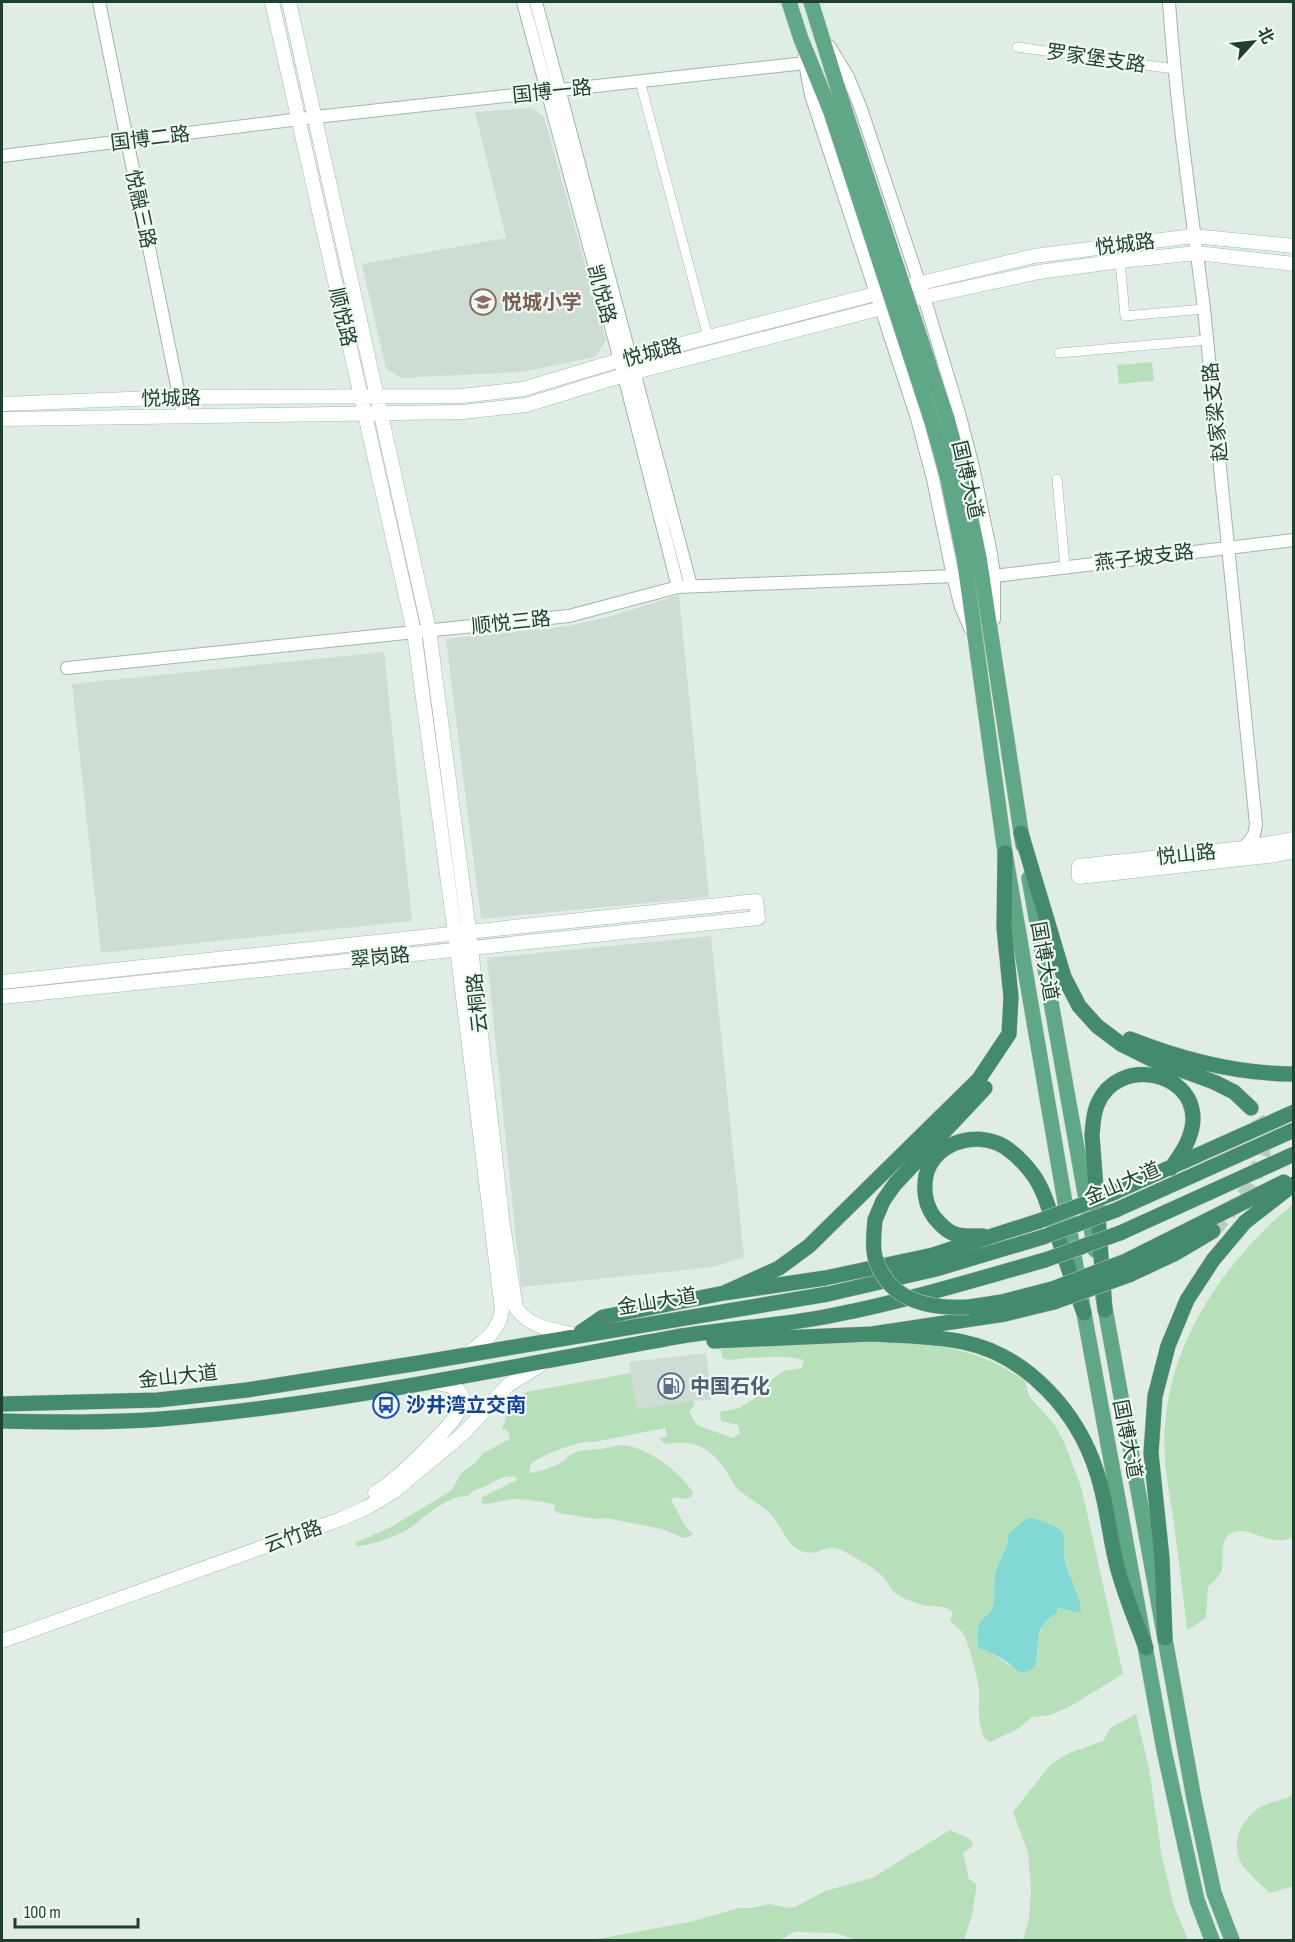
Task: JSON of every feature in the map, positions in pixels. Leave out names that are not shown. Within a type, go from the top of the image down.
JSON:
[{"type":"highway","points":[[1021,833],[1064,977],[1079,1006],[1097,1026],[1121,1044],[1150,1059],[1214,1082],[1234,1092],[1251,1108]]},
{"type":"highway","points":[[1005,853],[1004,928],[1011,997],[1009,1034],[1000,1061],[987,1085],[895,1184],[883,1201],[875,1220],[875,1257],[894,1288],[926,1305],[944,1308],[969,1307],[1053,1296]]},
{"type":"highway","points":[[1097,1026],[1166,1053],[1223,1068],[1266,1074],[1293,1074]]},
{"type":"highway","points":[[724,1293],[779,1268],[809,1246],[980,1079],[1009,1034]]},
{"type":"highway","points":[[1105,1310],[1092,1135],[1098,1102],[1109,1087],[1126,1076],[1144,1073],[1163,1078],[1180,1089],[1189,1102],[1193,1116],[1191,1134],[1183,1152],[1171,1168]]},
{"type":"highway","points":[[577,1335],[603,1317],[724,1293],[825,1278],[933,1255],[1039,1221],[1113,1193],[1293,1112]]},
{"type":"highway","name":"金山大道","points":[[2,1404],[158,1401],[247,1390],[828,1294],[936,1269],[1043,1237],[1116,1210],[1293,1130]]},
{"type":"highway","points":[[994,1236],[954,1234],[940,1225],[930,1211],[924,1192],[925,1173],[933,1159],[946,1146],[962,1140],[983,1139],[1003,1146],[1021,1160],[1035,1178],[1047,1202],[1084,1314]]},
{"type":"highway","name":"金山大道","points":[[2,1421],[159,1419],[249,1410],[427,1383],[666,1338],[832,1316],[943,1290],[1045,1260],[1120,1233],[1293,1154]]},
{"type":"highway","points":[[1127,1268],[1293,1178]]},
{"type":"highway","points":[[1165,1638],[1162,1558],[1151,1453],[1155,1396],[1168,1346],[1186,1300],[1214,1260],[1245,1222],[1293,1184]]},
{"type":"highway","points":[[639,1344],[872,1334],[1005,1314],[1127,1268],[1174,1254],[1213,1231]]},
{"type":"highway","points":[[872,1334],[963,1342],[996,1353],[1038,1380],[1056,1398],[1073,1420],[1098,1474],[1117,1568],[1146,1648]]},
{"type":"main road","name":"顺悦路","points":[[272,2],[414,632]]},
{"type":"main road","name":"顺悦路","points":[[289,2],[429,630]]},
{"type":"main road","name":"国博大道","points":[[789,2],[801,39],[838,113]]},
{"type":"main road","name":"国博大道","points":[[811,2],[823,37],[838,113],[929,410],[954,473],[979,557],[1021,833],[1194,1799],[1214,1893],[1232,1941]]},
{"type":"main road","name":"悦城路","points":[[2,404],[180,397],[461,396],[524,389],[708,337],[1034,256],[1193,236],[1293,246]]},
{"type":"main road","name":"悦城路","points":[[2,420],[183,415],[463,412],[526,405],[629,374],[924,297],[1039,272],[1197,254],[1293,264]]},
{"type":"main road","name":"国博大道","points":[[954,473],[1005,853],[1084,1314],[1164,1750],[1197,1900],[1212,1941]]},
{"type":"main road","name":"云桐路","points":[[429,630],[464,948],[516,1308],[523,1318],[533,1323],[577,1335]]},
{"type":"main road","name":"云桐路","points":[[414,632],[462,932]]},
{"type":"main road","name":"悦山路","points":[[1293,839],[1079,872],[1276,855],[1293,851]]},
{"type":"main road","name":"翠岗路","points":[[2,982],[262,956],[756,901],[758,918],[2,997]]},
{"type":"main road","name":"云桐路","points":[[464,948],[502,1310],[500,1321],[494,1332],[465,1355]]},
{"type":"main road","name":"云竹路","points":[[2,1641],[341,1519],[368,1507],[393,1492],[464,1433],[508,1385],[545,1362]]},
{"type":"main road","name":"云竹路","points":[[2,1632],[339,1511],[364,1499],[387,1485],[412,1464],[459,1414],[463,1399],[456,1387],[427,1383]]},
{"type":"main road","points":[[1194,1799],[1221,1890],[1241,1941]]},
{"type":"street","name":"悦融三路","points":[[99,2],[183,415]]},
{"type":"street","name":"凯悦路","points":[[523,2],[554,90]]},
{"type":"street","name":"凯悦路","points":[[536,2],[554,90],[684,587]]},
{"type":"street","name":"赵家梁支路","points":[[1169,2],[1174,69],[1193,236],[1204,309],[1256,824]]},
{"type":"street","points":[[823,37],[848,77],[860,106],[924,297],[959,413],[973,467],[994,576],[993,644]]},
{"type":"street","points":[[801,39],[811,94],[916,416],[933,479],[961,607],[977,644]]},
{"type":"street","name":"罗家堡支路","points":[[1017,47],[1174,69]]},
{"type":"street","name":"国博一路","points":[[298,119],[805,63]]},
{"type":"street","points":[[640,81],[708,337]]},
{"type":"street","name":"国博二路","points":[[2,156],[298,119]]},
{"type":"street","points":[[1120,261],[1125,316],[1204,309]]},
{"type":"street","points":[[1059,353],[1207,340]]},
{"type":"street","points":[[1057,479],[1065,566]]},
{"type":"street","name":"燕子坡支路","points":[[994,576],[1293,540]]},
{"type":"street","name":"顺悦三路","points":[[67,668],[569,616],[684,587],[953,576]]},
{"type":"street","points":[[1256,824],[1265,838],[1274,843]]},
{"type":"street","points":[[1244,848],[1254,835],[1256,824]]},
{"type":"shaded area","name":"悦城小学","points":[[532,108],[544,117],[606,340],[595,357],[521,372],[402,378],[386,369],[362,264],[506,238],[475,112]]},
{"type":"shaded area","points":[[679,595],[709,897],[481,919],[446,639],[568,626],[608,617]]},
{"type":"shaded area","points":[[384,652],[412,921],[101,953],[72,684]]},
{"type":"shaded area","points":[[711,936],[744,1257],[713,1267],[521,1287],[487,958]]},
{"type":"shaded area","name":"中国石化","points":[[706,1353],[712,1399],[635,1409],[629,1362]]},
{"type":"green space","points":[[1152,362],[1154,381],[1119,384],[1117,365]]},
{"type":"green space","points":[[1293,1204],[1293,1537],[1276,1540],[1241,1531],[1229,1534],[1224,1542],[1221,1572],[1208,1587],[1206,1618],[1187,1630],[1165,1458],[1165,1421],[1172,1385],[1183,1350],[1198,1317],[1218,1285],[1240,1256]]},
{"type":"green space","points":[[873,1342],[935,1346],[970,1353],[988,1360],[1025,1381],[1029,1396],[1054,1424],[1064,1442],[1082,1490],[1123,1674],[1069,1707],[1050,1715],[1032,1717],[1018,1729],[990,1742],[985,1739],[980,1726],[979,1688],[963,1633],[950,1620],[953,1612],[943,1607],[924,1605],[901,1597],[875,1570],[841,1550],[829,1548],[808,1553],[793,1546],[768,1512],[736,1487],[721,1464],[709,1451],[694,1444],[666,1444],[659,1439],[667,1436],[665,1428],[571,1446],[536,1460],[531,1464],[529,1473],[557,1465],[581,1451],[623,1445],[643,1451],[663,1462],[681,1477],[693,1493],[691,1497],[685,1499],[675,1497],[671,1500],[686,1527],[693,1534],[689,1537],[684,1538],[662,1529],[606,1518],[596,1519],[558,1513],[554,1509],[555,1505],[541,1502],[515,1499],[490,1504],[481,1503],[482,1497],[517,1480],[516,1477],[506,1477],[475,1490],[468,1496],[452,1499],[399,1534],[369,1544],[357,1546],[355,1543],[391,1527],[452,1490],[461,1473],[475,1463],[483,1453],[510,1439],[508,1432],[502,1428],[507,1410],[526,1392],[631,1373],[636,1409],[693,1401],[695,1404],[689,1412],[697,1425],[733,1438],[740,1433],[738,1425],[721,1421],[720,1412],[740,1408],[765,1392],[770,1381],[783,1371],[802,1368],[804,1360],[784,1357],[733,1360],[722,1358],[721,1350],[730,1347]],"holes":[[[1024,1520],[1051,1526],[1064,1539],[1063,1552],[1074,1589],[1068,1611],[1064,1607],[1057,1607],[1045,1621],[1037,1639],[1038,1659],[1017,1670],[989,1652],[978,1648],[977,1631],[979,1624],[993,1606],[995,1574],[1007,1544],[1008,1534]]]},
{"type":"green space","points":[[1136,1714],[1149,1768],[1162,1857],[1174,1906],[1188,1940],[1023,1940],[1029,1919],[1031,1889],[1028,1853],[1013,1812],[1051,1764],[1069,1753],[1103,1741],[1110,1728]]},
{"type":"green space","points":[[1293,1795],[1293,1886],[1270,1893],[1243,1866],[1237,1849],[1239,1832],[1248,1817],[1262,1806]]},
{"type":"green space","points":[[950,1830],[970,1839],[973,1843],[972,1847],[963,1853],[969,1879],[976,1884],[972,1915],[964,1940],[857,1940],[835,1933],[795,1932],[779,1940],[591,1940],[690,1922],[739,1908],[769,1904],[795,1907],[825,1891],[872,1878]]},
{"type":"water","points":[[1031,1518],[1051,1525],[1063,1533],[1065,1561],[1081,1612],[1057,1608],[1057,1613],[1047,1620],[1040,1630],[1036,1664],[1029,1671],[1021,1672],[997,1656],[978,1648],[977,1631],[979,1624],[993,1606],[995,1574],[1007,1544],[1008,1534],[1024,1520]]},
{"type":"tunnel","points":[[1213,1231],[1253,1185],[1263,1153],[1261,1125],[1251,1108]]},
{"type":"place","name":"悦城小学","points":[[483,302]]},
{"type":"place","name":"中国石化","points":[[671,1386]]},
{"type":"place","name":"沙井湾立交南","points":[[386,1405]]}]
